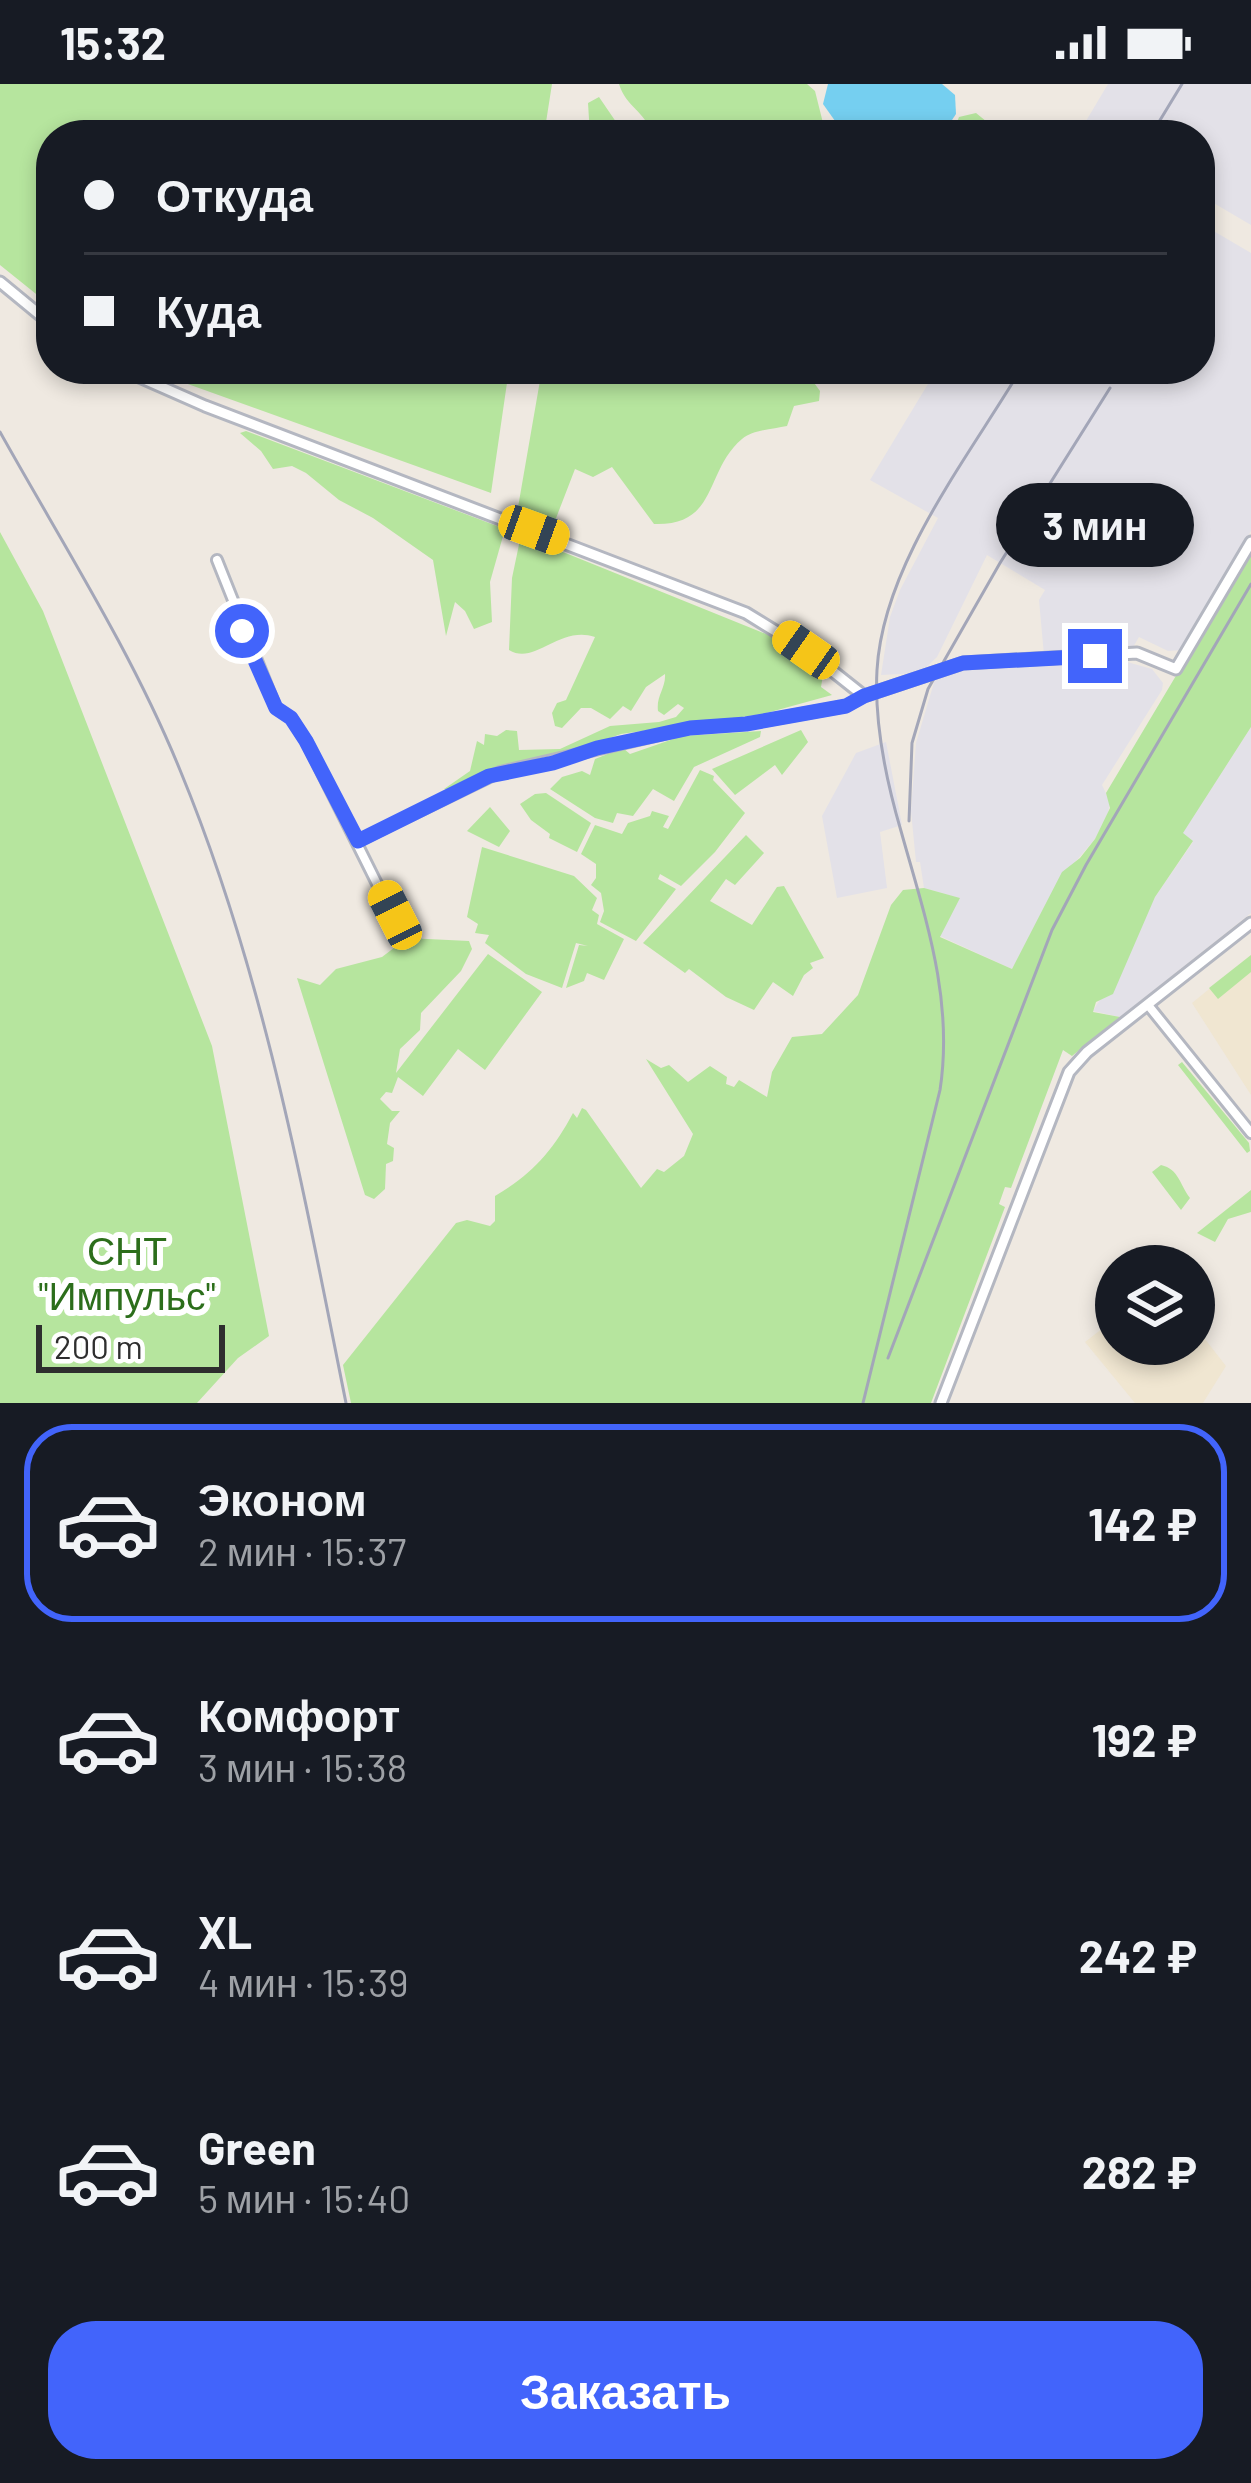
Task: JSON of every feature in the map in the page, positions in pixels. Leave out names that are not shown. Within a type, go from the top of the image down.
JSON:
[{"type":"street","points":[[0,282],[36,312]]},
{"type":"street","points":[[156,384],[746,613],[806,650],[864,696]]},
{"type":"street","points":[[358,841],[500,772],[690,728],[746,724],[846,706],[963,663],[1137,653],[1176,669],[1251,542]]},
{"type":"street","points":[[217,560],[276,708],[291,718],[306,741],[400,930]]},
{"type":"street","points":[[941,1403],[1069,1072],[1251,923]]},
{"type":"street","points":[[1148,1005],[1251,1133]]},
{"type":"shaded area","points":[[1108,84],[1251,84],[1251,225],[1215,204],[1215,120],[1087,120]]},
{"type":"shaded area","points":[[1215,232],[1251,253],[1251,531],[1182,650],[1168,651],[1139,637],[1132,649],[1044,655],[1039,600],[1045,590],[987,555],[937,657],[920,673],[881,675],[890,617],[938,518],[870,480],[928,384],[1215,384]]},
{"type":"shaded area","points":[[1127,662],[1152,669],[1163,683],[1162,690],[1102,785],[1110,802],[1095,839],[1070,868],[1012,969],[940,936],[959,898],[924,888],[911,811],[916,743],[936,676],[967,670]]},
{"type":"shaded area","points":[[1251,727],[1251,913],[1120,1017],[1093,1011],[1155,897],[1193,842],[1182,834]]},
{"type":"shaded area","points":[[886,742],[902,825],[880,832],[887,888],[837,898],[822,816],[856,753]]},
{"type":"shaded area","points":[[1251,955],[1251,1095],[1192,1003]]},
{"type":"shaded area","points":[[1095,1334],[1095,1354],[1085,1342]]},
{"type":"shaded area","points":[[1215,1352],[1226,1366],[1203,1403],[1135,1403],[1104,1365],[1215,1365]]},
{"type":"green space","points":[[0,84],[552,84],[546,120],[36,120],[36,294],[0,265]]},
{"type":"green space","points":[[619,84],[807,84],[815,91],[822,120],[645,120]]},
{"type":"green space","points":[[599,97],[615,120],[589,120],[588,103]]},
{"type":"green space","points":[[976,113],[985,120],[958,120]]},
{"type":"green space","points":[[188,384],[507,384],[491,493]]},
{"type":"green space","points":[[539,384],[815,384],[820,391],[819,401],[794,406],[787,426],[742,439],[690,516],[654,524],[612,467],[593,477],[575,469],[553,526],[517,513]]},
{"type":"green space","points":[[246,431],[505,529],[490,582],[492,622],[474,629],[455,602],[446,636],[433,560],[339,500],[306,473],[292,466],[273,469],[240,433]]},
{"type":"green space","name":"СНТ \"Импульс\"","points":[[0,532],[43,611],[212,1046],[269,1336],[238,1358],[197,1403],[0,1403]]},
{"type":"green space","points":[[521,535],[781,640],[809,659],[823,675],[821,687],[832,695],[763,714],[621,734],[559,756],[489,769],[444,789],[470,771],[477,741],[484,745],[485,734],[517,731],[519,750],[560,749],[610,726],[659,722],[676,717],[684,708],[678,704],[664,715],[658,711],[665,674],[646,687],[631,711],[623,706],[610,719],[581,708],[562,728],[555,726],[552,713],[557,703],[566,700],[595,637],[570,636],[528,653],[509,650],[512,578]]},
{"type":"green space","points":[[1251,550],[1251,727],[1183,833],[1193,841],[1155,897],[1113,994],[1096,1002],[1093,1012],[1120,1017],[1072,1056],[1063,1050],[1011,1188],[1005,1187],[999,1204],[1005,1207],[931,1403],[351,1403],[343,1365],[456,1223],[467,1220],[490,1226],[495,1221],[495,1196],[540,1161],[573,1113],[577,1118],[582,1108],[586,1110],[641,1188],[657,1169],[664,1172],[684,1156],[693,1134],[646,1059],[661,1068],[669,1065],[688,1082],[710,1066],[727,1077],[726,1084],[734,1087],[739,1080],[767,1097],[772,1072],[792,1037],[822,1034],[858,995],[891,905],[903,890],[924,888],[960,898],[940,937],[1012,969],[1062,872],[1095,839],[1110,808],[1106,793]]},
{"type":"green space","points":[[801,730],[808,742],[782,775],[775,765],[735,795],[712,769]]},
{"type":"green space","points":[[761,731],[760,737],[694,767],[674,801],[653,789],[633,816],[617,813],[613,823],[595,818],[550,789],[562,777],[582,771],[590,775],[595,759],[623,748],[630,754],[682,736]]},
{"type":"green space","points":[[700,770],[714,776],[745,813],[681,886],[660,874],[658,879],[676,889],[636,941],[600,922],[604,911],[601,893],[591,885],[596,864],[581,854],[595,825],[622,834],[628,823],[652,811],[669,816],[663,827],[668,829]]},
{"type":"green space","points":[[546,793],[591,823],[577,852],[549,838],[520,804]]},
{"type":"green space","points":[[490,807],[510,831],[499,847],[467,831]]},
{"type":"green space","points":[[746,835],[764,853],[735,885],[726,879],[710,901],[752,925],[777,887],[784,886],[824,958],[810,963],[813,968],[793,996],[773,982],[754,1010],[726,997],[689,969],[685,973],[643,943]]},
{"type":"green space","points":[[482,847],[574,876],[597,898],[592,910],[599,915],[597,924],[624,939],[604,980],[587,973],[584,981],[566,988],[579,945],[588,946],[576,943],[562,988],[526,974],[485,943],[489,935],[475,933],[478,924],[467,917]]},
{"type":"green space","points":[[407,938],[469,941],[472,949],[461,971],[421,1013],[420,1030],[400,1049],[396,1073],[488,954],[542,992],[485,1070],[458,1049],[423,1096],[398,1077],[392,1093],[380,1099],[392,1111],[400,1111],[390,1123],[387,1144],[394,1148],[393,1161],[386,1164],[385,1189],[374,1199],[365,1195],[297,978],[320,985],[336,969],[382,957]]},
{"type":"green space","points":[[1251,955],[1251,972],[1218,999],[1209,988]]},
{"type":"green space","points":[[1182,1062],[1249,1143],[1250,1151],[1178,1065]]},
{"type":"green space","points":[[1161,1165],[1175,1174],[1190,1198],[1181,1210],[1152,1172]]},
{"type":"green space","points":[[1251,1190],[1251,1212],[1228,1219],[1215,1242],[1197,1233]]},
{"type":"water","points":[[828,84],[942,84],[955,95],[956,114],[952,120],[834,120],[823,104]]},
{"type":"railway","points":[[1160,120],[1182,84]]},
{"type":"railway","points":[[863,1403],[940,1090],[943,1056],[935,959],[890,792],[879,731],[877,670],[883,630],[911,552],[1012,384]]},
{"type":"railway","points":[[909,821],[912,743],[928,689],[1110,388]]},
{"type":"railway","points":[[0,432],[140,683],[209,847],[278,1082],[346,1403]]},
{"type":"railway","points":[[888,1358],[1052,930],[1251,584]]},
{"type":"route","points":[[242,631],[276,708],[291,718],[306,741],[358,841],[500,772],[690,728],[746,724],[846,706],[947,666],[1095,656]]}]
